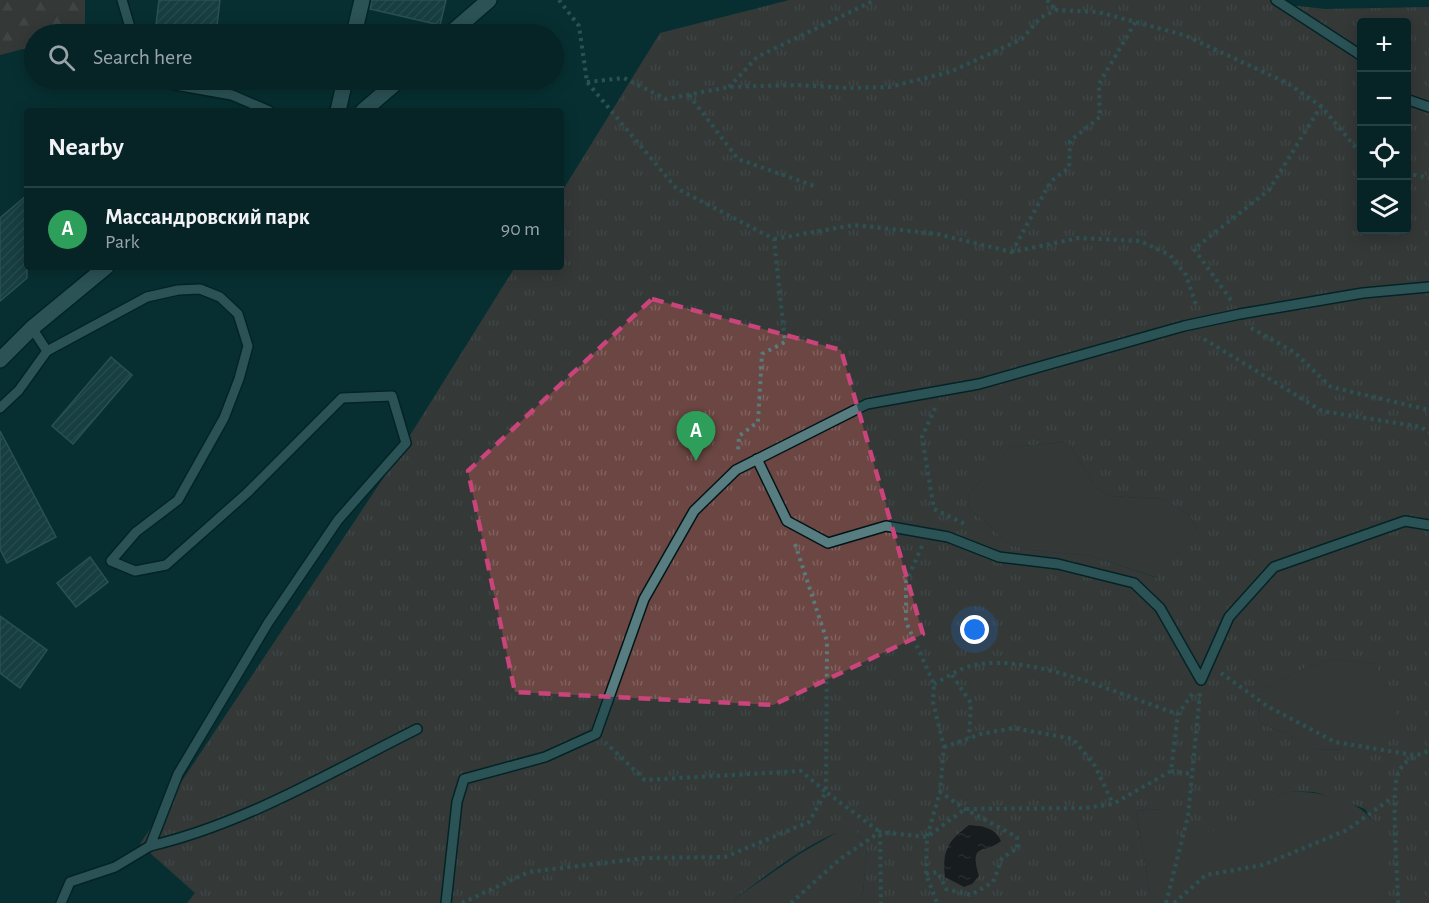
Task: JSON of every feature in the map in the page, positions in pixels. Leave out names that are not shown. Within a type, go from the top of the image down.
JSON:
[{"type":"street","points":[[356,24],[362,0]]},
{"type":"street","points":[[461,24],[489,0]]},
{"type":"street","points":[[339,108],[343,90]]},
{"type":"street","points":[[366,108],[387,90]]},
{"type":"street","points":[[0,360],[32,328],[102,270]]},
{"type":"lane","points":[[122,0],[129,24]]},
{"type":"lane","points":[[1276,0],[1357,53]]},
{"type":"lane","points":[[204,90],[232,95],[262,108]]},
{"type":"lane","points":[[1411,100],[1429,107]]},
{"type":"lane","points":[[446,903],[457,802],[464,779],[545,758],[596,734],[644,599],[694,511],[736,470],[867,404],[979,384],[1184,326],[1240,314],[1363,293],[1429,287]]},
{"type":"lane","points":[[0,408],[19,390],[47,351],[147,297],[178,290],[200,289],[220,297],[238,314],[248,346],[239,379],[224,418],[178,500],[136,532],[111,561],[135,571],[166,565],[247,493],[342,398],[392,396],[406,443],[338,520],[268,623],[178,774],[150,846]]},
{"type":"lane","points":[[32,328],[47,351]]},
{"type":"lane","points":[[757,459],[787,521],[828,543],[886,526],[948,537],[999,557],[1058,564],[1134,583],[1160,608],[1202,680]]},
{"type":"lane","points":[[1202,680],[1229,617],[1274,567],[1405,521],[1429,525]]},
{"type":"lane","points":[[61,903],[70,882],[115,867],[150,846],[189,837],[270,802],[417,729]]},
{"type":"path","points":[[559,0],[579,26],[587,82],[676,188],[774,239],[854,225],[937,234],[1012,252],[1079,238],[1140,241],[1170,255],[1186,275],[1198,307],[1184,326],[1322,411],[1421,427],[1429,433]]},
{"type":"path","points":[[729,87],[757,57],[875,0]]},
{"type":"path","points":[[1047,0],[1056,10]]},
{"type":"path","points":[[587,82],[624,78],[666,99],[729,87],[798,85],[877,88],[908,84],[950,72],[1022,39],[1040,18],[1056,10],[1098,12],[1184,35],[1287,83],[1321,106],[1357,149]]},
{"type":"path","points":[[1012,252],[1051,181],[1069,168],[1070,141],[1100,117],[1100,84],[1136,21]]},
{"type":"path","points":[[689,95],[738,159],[814,186]]},
{"type":"path","points":[[1321,106],[1269,190],[1194,249],[1253,330],[1294,352],[1331,387],[1429,410]]},
{"type":"path","points":[[1411,174],[1429,178]]},
{"type":"path","points":[[736,470],[739,436],[759,422],[762,354],[785,342],[774,239]]},
{"type":"path","points":[[936,406],[930,414],[922,437],[934,509],[973,528]]},
{"type":"path","points":[[462,903],[529,872],[644,858],[725,857],[809,822],[826,792],[827,640],[787,521]]},
{"type":"path","points":[[928,533],[906,582],[906,621],[934,684],[933,702],[944,747],[940,792],[927,837],[926,874],[937,903]]},
{"type":"path","points":[[934,684],[974,665],[1009,663],[1069,676],[1178,714]]},
{"type":"path","points":[[1209,663],[1266,706],[1335,741],[1413,756],[1429,751]]},
{"type":"path","points":[[952,675],[970,703],[969,738]]},
{"type":"path","points":[[1171,771],[1178,714],[1202,680]]},
{"type":"path","points":[[1166,903],[1188,816],[1202,680]]},
{"type":"path","points":[[944,747],[969,738],[1014,728],[1073,739],[1095,766],[1113,804]]},
{"type":"path","points":[[596,734],[645,780],[801,771],[880,832],[927,837],[965,810],[1085,808],[1113,804],[1171,771],[1192,774]]},
{"type":"path","points":[[1398,903],[1393,797],[1398,773],[1413,756]]},
{"type":"path","points":[[926,874],[938,872],[946,889],[971,895],[993,882],[1002,858],[1017,848],[1017,837],[965,810],[940,792]]},
{"type":"path","points":[[1174,903],[1206,875],[1263,865],[1347,830],[1393,797]]},
{"type":"path","points":[[880,832],[880,902]]},
{"type":"path","points":[[791,903],[840,859],[880,832]]},
{"type":"highlighted area","points":[[652,299],[841,350],[923,634],[773,705],[515,692],[468,471]]},
{"type":"green space","points":[[0,0],[85,0],[85,24],[24,24],[24,49],[0,55]]},
{"type":"green space","points":[[789,0],[1276,0],[1281,4],[1325,9],[1429,7],[1429,903],[1385,903],[1387,856],[1377,827],[1365,809],[1314,792],[1288,791],[1221,829],[1179,837],[1160,809],[1136,811],[1150,892],[1164,903],[854,903],[863,893],[867,848],[855,829],[826,837],[810,846],[733,900],[736,903],[187,903],[195,893],[140,844],[386,474],[513,270],[564,270],[564,188],[660,33]],"holes":[[[1068,442],[1094,485],[1109,496],[1161,499],[1189,514],[1197,528],[1157,578],[1091,556],[1032,550],[1011,545],[968,507],[970,492],[1011,447]],[[1333,659],[1375,664],[1402,726],[1347,750],[1311,749],[1289,735],[1260,723],[1259,692],[1307,667]]]},
{"type":"green space","points":[[1068,442],[1094,485],[1109,496],[1161,499],[1189,514],[1197,528],[1158,578],[1091,556],[1032,550],[1011,545],[968,507],[970,492],[1011,447]]},
{"type":"green space","points":[[1333,659],[1375,664],[1403,726],[1347,750],[1310,749],[1289,735],[1260,723],[1259,692],[1307,667]]},
{"type":"green space","points":[[1288,791],[1338,798],[1365,812],[1375,823],[1387,856],[1385,903],[1164,903],[1150,892],[1136,811],[1160,809],[1221,828]]},
{"type":"green space","points":[[843,829],[855,829],[867,848],[863,893],[854,903],[736,903],[733,900],[798,855]]},
{"type":"water","points":[[969,825],[992,830],[1001,841],[977,853],[976,865],[979,876],[972,884],[964,887],[945,877],[945,860],[951,841]]},
{"type":"building","points":[[159,0],[220,0],[217,24],[156,24]]},
{"type":"building","points":[[372,0],[446,0],[440,24],[370,9]]},
{"type":"building","points":[[24,198],[24,270],[27,270],[27,278],[0,301],[0,218]]},
{"type":"building","points":[[111,357],[132,375],[73,444],[52,426]]},
{"type":"building","points":[[0,431],[56,537],[7,563],[0,549]]},
{"type":"building","points":[[90,557],[108,582],[76,607],[57,583]]},
{"type":"building","points":[[0,616],[47,650],[20,688],[0,673]]},
{"type":"place","name":"Массандровский парк","points":[[696,461]]}]
